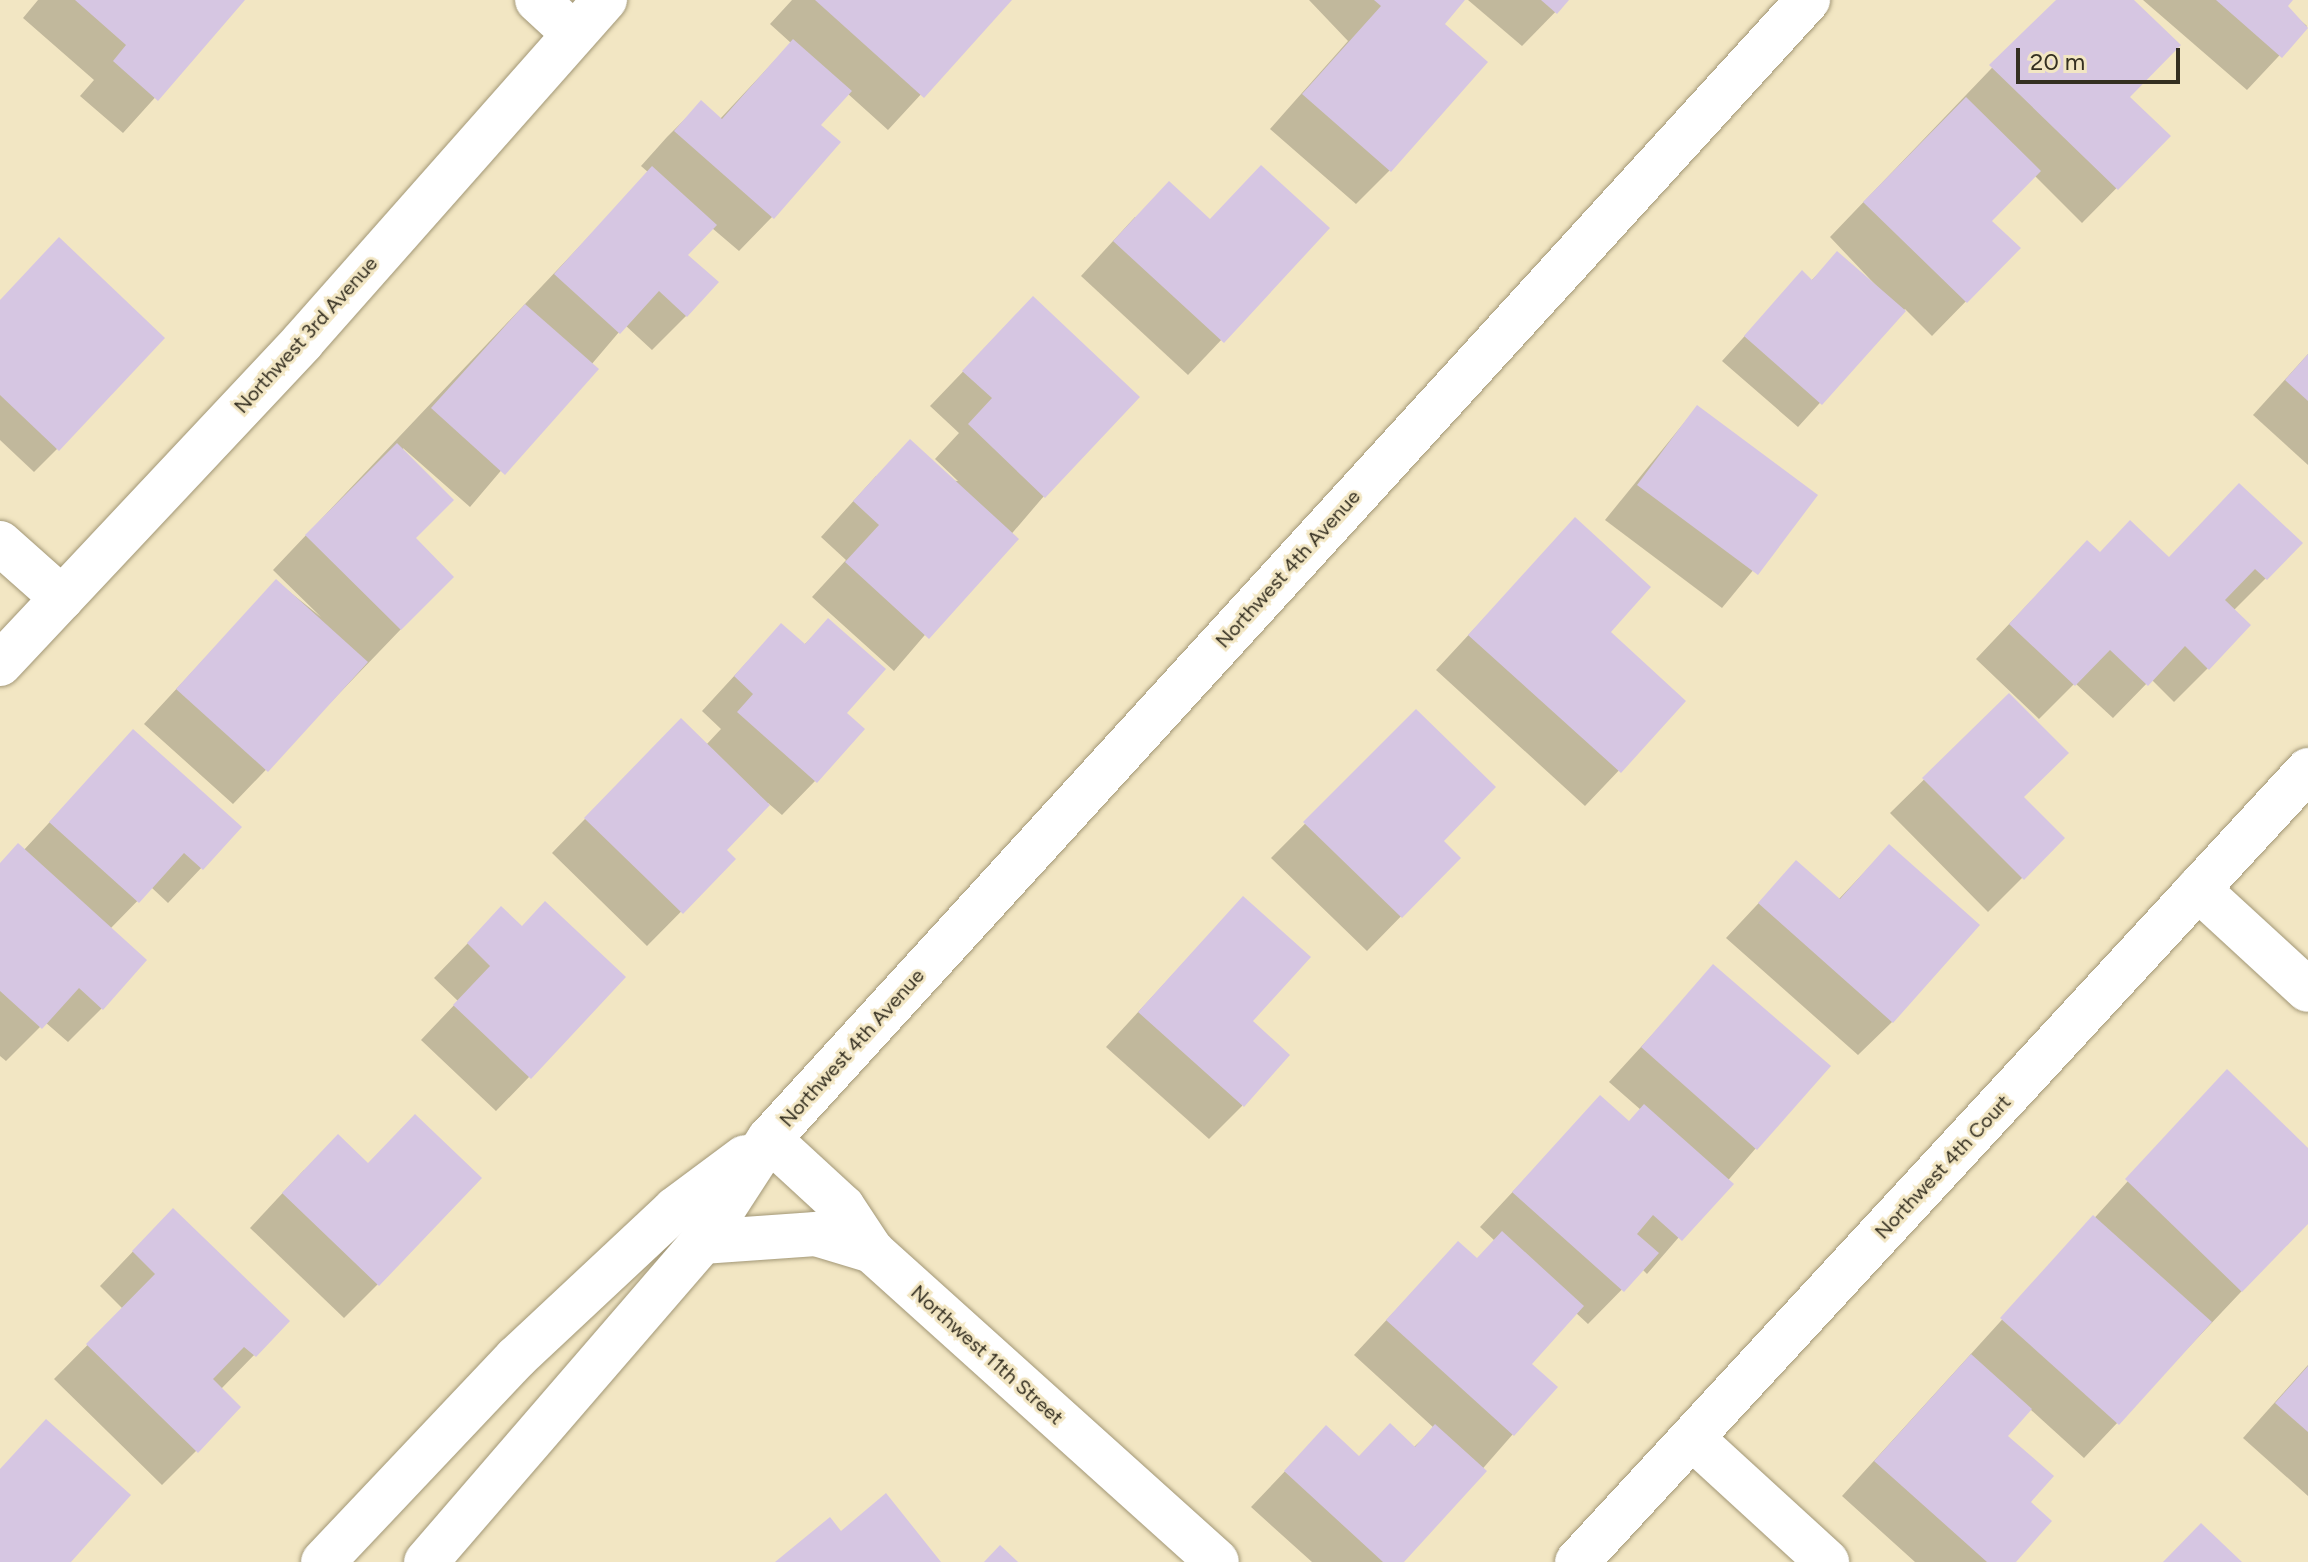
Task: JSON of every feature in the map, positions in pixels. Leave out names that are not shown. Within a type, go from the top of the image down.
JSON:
[{"type":"street","points":[[537,0],[574,34]]},
{"type":"street","name":"Northwest 3rd Avenue","points":[[0,664],[605,0]]},
{"type":"street","name":"Northwest 4th Avenue","points":[[426,1562],[702,1242],[769,1139],[1808,0]]},
{"type":"street","points":[[0,543],[62,598]]},
{"type":"street","name":"Northwest 4th Court","points":[[1577,1562],[2308,770]]},
{"type":"street","points":[[2198,889],[2308,990]]},
{"type":"street","name":"Northwest 4th Avenue","points":[[323,1562],[516,1358],[675,1209],[769,1139]]},
{"type":"street","name":"Northwest 11th Street","points":[[769,1139],[843,1207],[872,1251],[1217,1562]]},
{"type":"street","points":[[702,1242],[816,1234],[872,1251]]},
{"type":"street","points":[[1693,1439],[1827,1562]]},
{"type":"building","points":[[75,0],[245,0],[158,101],[113,61],[126,45]]},
{"type":"building","points":[[815,0],[1012,0],[924,98]]},
{"type":"building","points":[[1374,0],[1465,0],[1445,24],[1488,62],[1391,172],[1302,94],[1381,6]]},
{"type":"building","points":[[1541,0],[1569,0],[1557,14]]},
{"type":"building","points":[[2056,0],[2134,0],[2181,45],[2130,97],[2171,136],[2118,190],[1989,65]]},
{"type":"building","points":[[2216,0],[2293,0],[2288,6],[2308,28],[2282,58]]},
{"type":"building","points":[[793,39],[852,91],[821,125],[841,142],[774,219],[674,131],[701,100],[722,119]]},
{"type":"building","points":[[1966,97],[2041,171],[1992,221],[2021,248],[1967,303],[1863,202]]},
{"type":"building","points":[[1261,165],[1330,228],[1224,343],[1113,241],[1169,181],[1210,219]]},
{"type":"building","points":[[652,166],[717,225],[688,255],[719,282],[687,317],[659,291],[620,334],[554,274]]},
{"type":"building","points":[[59,237],[165,338],[59,451],[0,395],[0,300]]},
{"type":"building","points":[[1837,251],[1906,311],[1822,405],[1744,336],[1802,270],[1812,280]]},
{"type":"building","points":[[1033,296],[1140,397],[1045,498],[968,424],[992,398],[962,371]]},
{"type":"building","points":[[525,304],[599,369],[505,475],[431,408]]},
{"type":"building","points":[[2308,354],[2308,401],[2285,380]]},
{"type":"building","points":[[1697,405],[1818,495],[1758,575],[1637,485]]},
{"type":"building","points":[[910,439],[1019,539],[929,639],[845,562],[879,525],[853,501]]},
{"type":"building","points":[[397,443],[454,500],[416,538],[454,577],[401,630],[305,535]]},
{"type":"building","points":[[2239,483],[2303,543],[2267,580],[2255,569],[2225,600],[2251,625],[2209,670],[2185,646],[2148,686],[2110,650],[2075,686],[2009,624],[2087,540],[2100,552],[2130,520],[2169,557]]},
{"type":"building","points":[[1575,517],[1651,587],[1611,632],[1686,701],[1621,773],[1468,635]]},
{"type":"building","points":[[276,579],[368,662],[268,772],[176,689]]},
{"type":"building","points":[[828,618],[886,669],[847,713],[865,729],[817,783],[737,712],[753,694],[734,676],[781,623],[805,644]]},
{"type":"building","points":[[2009,693],[2069,753],[2024,797],[2065,838],[2024,880],[1922,778]]},
{"type":"building","points":[[1416,709],[1496,787],[1444,841],[1461,858],[1402,918],[1303,822]]},
{"type":"building","points":[[681,718],[770,805],[727,850],[736,859],[683,914],[584,818]]},
{"type":"building","points":[[133,729],[242,827],[203,870],[184,853],[139,903],[49,822]]},
{"type":"building","points":[[18,843],[147,960],[103,1010],[79,988],[42,1029],[0,991],[0,863]]},
{"type":"building","points":[[1889,844],[1980,925],[1893,1023],[1758,903],[1796,860],[1840,899]]},
{"type":"building","points":[[1243,896],[1311,957],[1253,1021],[1290,1055],[1244,1107],[1138,1012]]},
{"type":"building","points":[[545,901],[626,977],[531,1079],[453,1005],[490,966],[467,943],[501,906],[522,926]]},
{"type":"building","points":[[1713,964],[1831,1066],[1757,1150],[1641,1047]]},
{"type":"building","points":[[2227,1069],[2308,1148],[2308,1224],[2242,1292],[2125,1179]]},
{"type":"building","points":[[1600,1095],[1629,1121],[1644,1104],[1734,1184],[1682,1241],[1653,1215],[1637,1234],[1659,1253],[1624,1292],[1512,1192]]},
{"type":"building","points":[[415,1114],[482,1178],[379,1286],[282,1193],[338,1134],[368,1163]]},
{"type":"building","points":[[173,1208],[290,1321],[256,1357],[244,1347],[213,1379],[241,1407],[198,1453],[86,1344],[155,1274],[132,1251]]},
{"type":"building","points":[[2093,1215],[2212,1322],[2119,1425],[2000,1318]]},
{"type":"building","points":[[1502,1231],[1584,1306],[1532,1364],[1558,1387],[1514,1436],[1386,1320],[1458,1241],[1477,1258]]},
{"type":"building","points":[[1971,1354],[2032,1409],[2008,1436],[2054,1476],[2031,1502],[2052,1521],[2016,1562],[1987,1562],[1874,1461]]},
{"type":"building","points":[[2308,1366],[2308,1432],[2275,1403]]},
{"type":"building","points":[[46,1419],[131,1495],[71,1562],[0,1562],[0,1469]]},
{"type":"building","points":[[1390,1423],[1415,1447],[1435,1424],[1487,1471],[1404,1562],[1383,1562],[1284,1471],[1326,1425],[1359,1456]]},
{"type":"building","points":[[886,1493],[941,1562],[775,1562],[830,1517],[841,1531]]},
{"type":"building","points":[[2201,1523],[2242,1562],[2163,1562]]},
{"type":"building","points":[[1000,1545],[1018,1562],[984,1562]]}]
